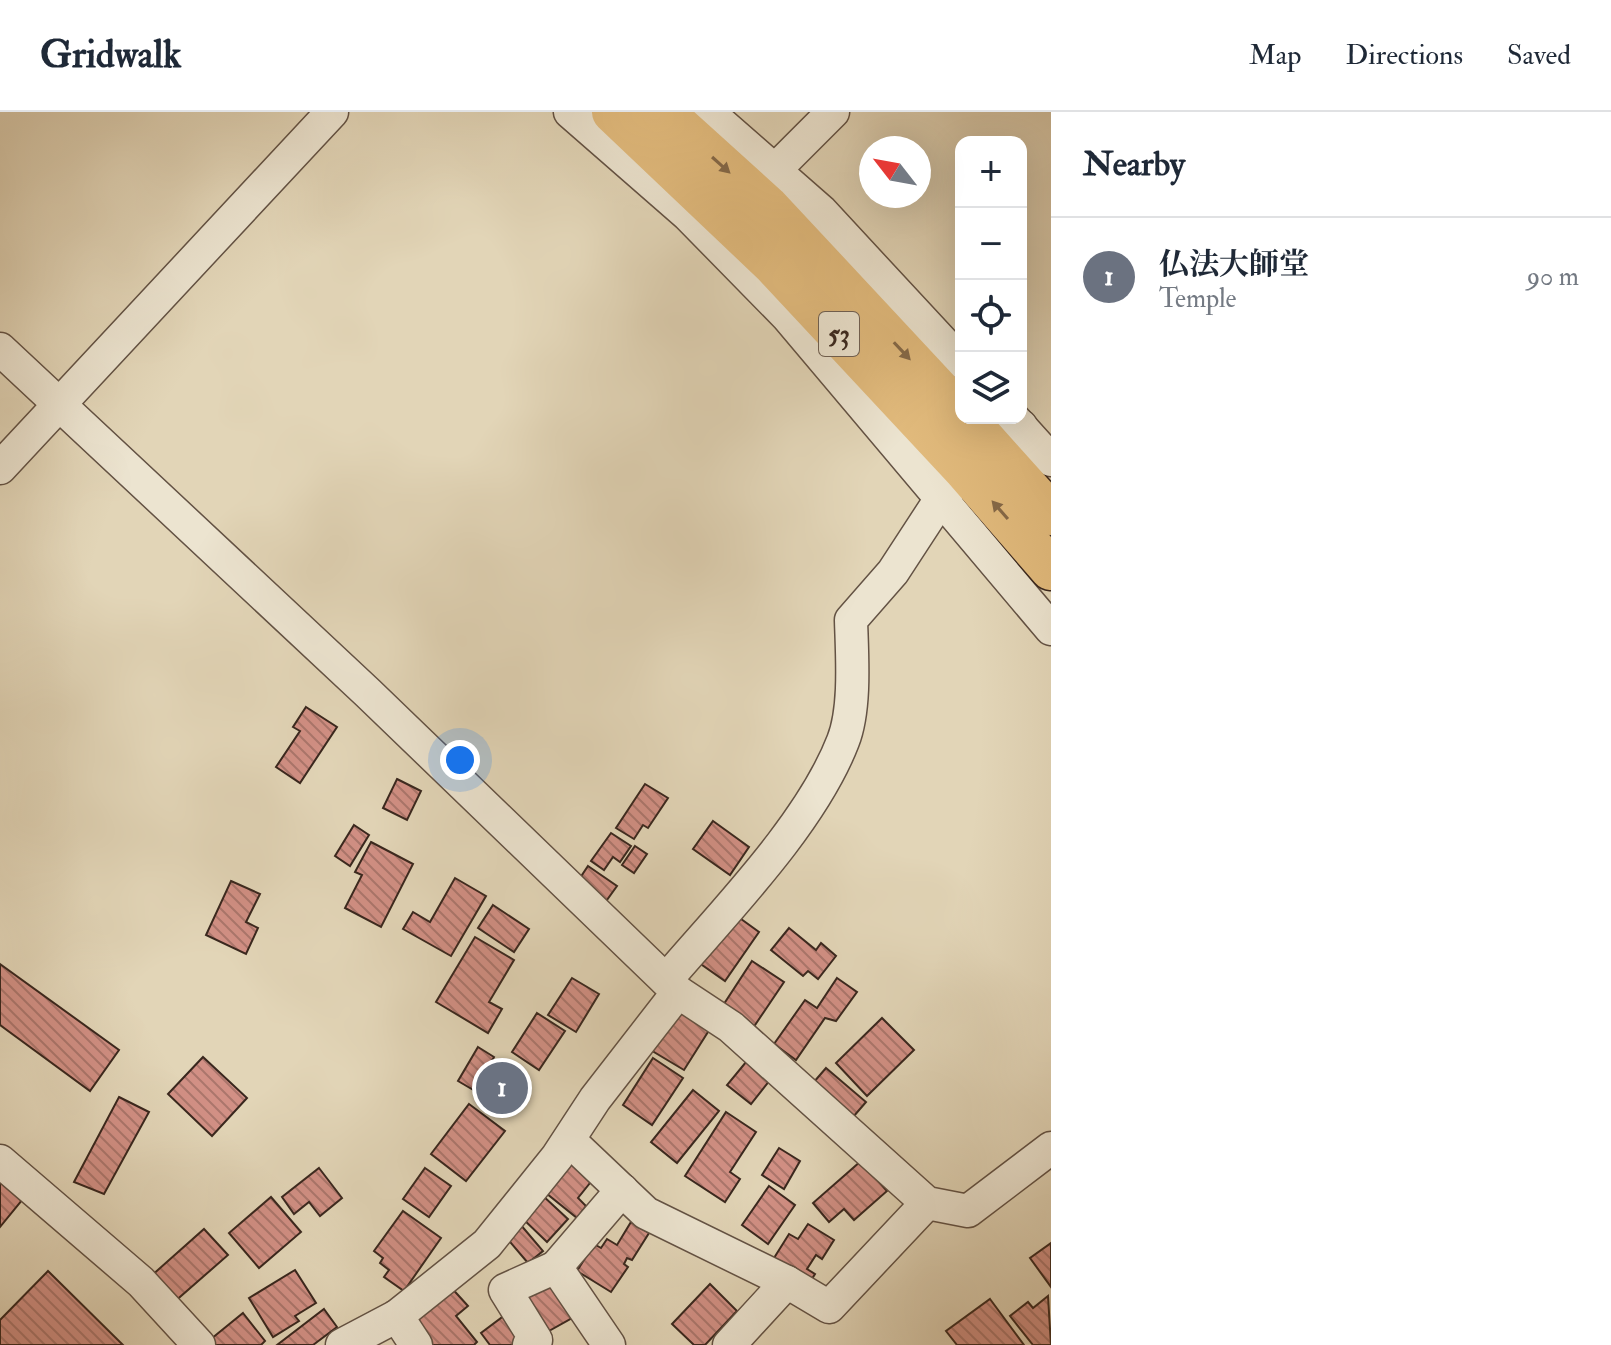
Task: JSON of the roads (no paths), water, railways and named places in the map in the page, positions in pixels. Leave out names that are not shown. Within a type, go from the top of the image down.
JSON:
[{"type":"main road","name":"53","points":[[613,112],[773,264],[987,453],[1051,514]]},
{"type":"main road","name":"53","points":[[663,112],[768,207],[955,407]]},
{"type":"main road","name":"53","points":[[968,424],[1051,569]]},
{"type":"street","points":[[0,468],[332,112]]},
{"type":"street","points":[[570,112],[688,215],[787,316],[987,453],[1051,460]]},
{"type":"street","points":[[708,112],[821,211],[955,356]]},
{"type":"street","points":[[774,171],[833,112]]},
{"type":"street","points":[[0,349],[57,406],[368,693],[672,986],[731,1027],[927,1203],[968,1211],[1051,1148]]},
{"type":"street","points":[[987,453],[1051,629]]},
{"type":"street","points":[[342,1345],[397,1316],[487,1244],[570,1141],[672,986],[805,809],[844,739],[852,676],[851,620],[987,453]]},
{"type":"street","points":[[570,1141],[646,1213],[787,1282],[829,1307],[927,1203]]},
{"type":"street","points":[[0,1161],[141,1282],[199,1345]]},
{"type":"street","points":[[529,1345],[536,1340],[505,1290],[556,1267],[622,1190]]},
{"type":"street","points":[[556,1267],[609,1345]]},
{"type":"street","points":[[729,1345],[787,1282]]},
{"type":"street","points":[[397,1316],[416,1345]]},
{"type":"place","name":"仏法大師堂","points":[[502,1088]]}]
